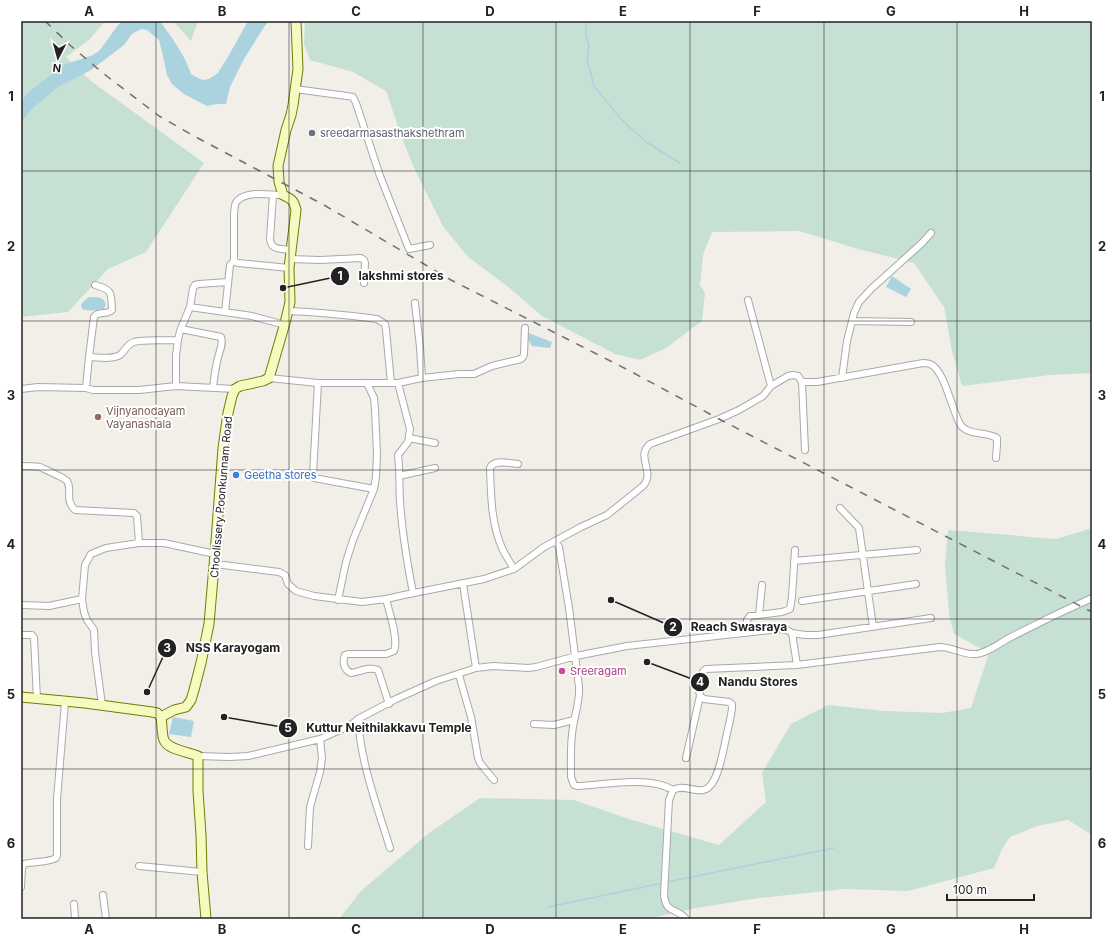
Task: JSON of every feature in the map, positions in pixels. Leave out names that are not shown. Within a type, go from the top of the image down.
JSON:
[{"type":"street","points":[[283,195],[279,182],[278,166],[291,115],[298,69],[296,21]]},
{"type":"street","points":[[295,89],[348,96],[353,98],[380,176],[409,249],[430,245]]},
{"type":"street","points":[[234,262],[234,213],[237,201],[251,194],[258,193],[283,195],[291,199],[295,204],[296,210],[289,268],[290,302],[269,378]]},
{"type":"street","points":[[273,195],[270,243],[274,247],[290,254],[320,260],[361,258],[365,263],[364,283]]},
{"type":"street","points":[[842,378],[847,341],[854,313],[859,302],[931,233]]},
{"type":"street","points":[[234,262],[289,268]]},
{"type":"street","points":[[225,312],[230,265],[234,262]]},
{"type":"street","points":[[176,386],[176,355],[178,340],[190,307],[193,288],[195,285],[199,284],[228,282]]},
{"type":"street","points":[[86,388],[94,317],[100,312],[107,313],[112,310],[110,292],[106,288],[95,285]]},
{"type":"street","points":[[748,300],[771,386]]},
{"type":"street","points":[[415,303],[422,378]]},
{"type":"street","points":[[190,307],[252,316],[285,324]]},
{"type":"street","points":[[288,310],[377,319],[385,324],[394,383],[410,429],[408,442],[398,455],[400,465],[400,500],[403,536],[413,593]]},
{"type":"street","points":[[852,321],[910,322]]},
{"type":"street","points":[[21,389],[38,386],[86,388],[93,390],[139,390],[176,386],[235,389],[240,386],[263,381],[269,378],[318,383],[394,383],[422,378],[474,374],[492,366],[521,359],[524,354],[525,328]]},
{"type":"street","points":[[181,329],[221,337],[221,351],[217,360],[213,388]]},
{"type":"street","points":[[89,357],[112,358],[120,355],[130,344],[139,341],[178,340]]},
{"type":"street","points":[[802,382],[817,382],[923,363],[931,364],[938,370],[949,394],[959,422],[963,428],[997,438],[996,458]]},
{"type":"street","points":[[214,564],[279,572],[285,575],[288,584],[296,591],[338,600],[362,602],[386,600],[484,579],[514,569],[537,552],[581,527],[607,515],[643,486],[648,478],[644,454],[646,448],[650,444],[719,419],[739,410],[763,396],[771,386],[788,376],[793,375],[798,376],[802,382],[805,450]]},
{"type":"street","points":[[318,383],[314,478],[374,489]]},
{"type":"street","points":[[338,600],[346,562],[353,540],[374,489],[376,477],[376,416],[374,398],[367,383]]},
{"type":"street","name":"Choolissery Poonkunnam Road","points":[[161,717],[174,710],[186,707],[190,700],[201,663],[209,624],[223,448],[228,413],[235,389]]},
{"type":"street","points":[[409,438],[435,443]]},
{"type":"street","points":[[514,569],[502,549],[495,526],[491,496],[490,468],[494,463],[499,462],[518,464]]},
{"type":"street","points":[[21,466],[40,468],[67,480],[69,500],[75,510],[134,513],[137,516],[139,543]]},
{"type":"street","points":[[399,476],[435,468]]},
{"type":"street","points":[[840,508],[859,528],[873,627]]},
{"type":"street","points":[[556,542],[559,547],[569,608],[580,693],[571,741],[571,777],[574,785],[588,786],[644,782],[661,785],[673,790],[681,787],[703,790],[708,788],[714,780],[718,770],[732,712],[732,704],[729,702],[704,699],[700,696]]},
{"type":"street","points":[[102,705],[95,652],[94,630],[87,620],[82,599],[85,565],[91,554],[106,548],[139,543],[164,543],[215,554]]},
{"type":"street","points":[[746,633],[748,617],[759,614],[782,612],[790,609],[795,550]]},
{"type":"street","points":[[794,561],[917,550]]},
{"type":"street","points":[[463,584],[476,668]]},
{"type":"street","points":[[802,601],[916,584]]},
{"type":"street","points":[[759,614],[762,585]]},
{"type":"street","points":[[686,758],[700,696],[699,691],[701,674],[706,669],[797,665],[940,647],[946,647],[964,653],[982,653],[1010,637],[1092,598]]},
{"type":"street","points":[[21,605],[49,606],[82,599]]},
{"type":"street","points":[[386,600],[395,637],[396,647],[394,651],[386,654],[348,654],[345,655],[344,664],[345,669],[350,673],[370,668],[378,670],[389,704]]},
{"type":"street","points":[[21,697],[102,705],[157,713],[161,717],[164,740],[170,746],[178,750],[198,756],[248,756],[320,739],[351,725],[358,719],[396,699],[436,682],[476,668],[493,666],[528,668],[576,656],[627,646],[780,629],[788,630],[792,633],[818,635],[931,618]]},
{"type":"street","points":[[792,633],[797,665]]},
{"type":"street","points":[[21,635],[32,635],[34,638],[36,699]]},
{"type":"street","points":[[459,675],[471,717],[478,758],[480,763],[494,780]]},
{"type":"street","points":[[21,887],[22,868],[24,864],[52,860],[56,858],[57,855],[57,799],[65,702]]},
{"type":"street","points":[[358,719],[359,733],[368,778],[390,848]]},
{"type":"street","points":[[534,724],[554,725],[574,720]]},
{"type":"street","points":[[308,846],[310,807],[320,772],[322,758],[320,739]]},
{"type":"street","points":[[198,756],[198,791],[202,835],[202,872],[206,919]]},
{"type":"street","points":[[673,790],[669,800],[664,895],[665,903],[668,907],[682,914],[686,919]]},
{"type":"street","points":[[139,866],[202,872]]},
{"type":"street","points":[[103,895],[106,919]]},
{"type":"street","points":[[74,904],[75,919]]},
{"type":"green space","points":[[21,21],[105,21],[90,39],[66,57],[91,81],[204,163],[146,252],[108,269],[68,312],[21,317]]},
{"type":"green space","points":[[173,21],[198,21],[191,41]]},
{"type":"green space","points":[[305,21],[1092,21],[1092,373],[1049,375],[962,386],[952,351],[944,307],[914,263],[858,249],[799,231],[712,232],[703,255],[700,285],[705,293],[702,321],[666,348],[640,360],[615,354],[542,316],[507,286],[467,256],[443,226],[414,168],[386,91],[353,72],[310,60],[304,44]]},
{"type":"green space","points":[[1092,528],[1092,835],[1068,820],[1037,826],[1010,837],[1002,849],[994,868],[908,891],[845,889],[759,898],[696,908],[648,919],[339,919],[361,891],[429,833],[480,798],[574,800],[629,819],[719,845],[766,802],[762,773],[791,724],[828,705],[885,711],[942,713],[971,708],[989,653],[954,634],[949,614],[945,565],[948,530],[1056,539]]},
{"type":"water","points":[[123,21],[160,21],[182,53],[191,74],[202,80],[209,79],[218,73],[248,21],[269,21],[244,59],[230,87],[226,104],[207,106],[184,94],[172,84],[167,75],[159,40],[147,30],[141,29],[132,34],[124,45],[91,70],[58,87],[34,107],[21,122],[21,101],[31,90],[66,64],[93,55],[100,50],[118,25]]},
{"type":"water","points":[[892,276],[911,289],[906,297],[886,287]]},
{"type":"water","points":[[89,297],[99,298],[105,301],[106,304],[104,309],[91,311],[82,309],[81,304]]},
{"type":"water","points":[[526,332],[552,342],[550,348],[532,346],[526,336]]},
{"type":"water","points":[[173,717],[194,721],[191,737],[169,734]]},
{"type":"waterway","points":[[586,21],[586,35],[589,46],[587,59],[594,86],[621,119],[646,142],[680,163]]},
{"type":"waterway","points":[[667,882],[834,848]]},
{"type":"waterway","points":[[548,907],[663,883]]},
{"type":"railway","points":[[45,21],[71,46],[104,74],[159,116],[192,135],[324,205],[451,280],[630,371],[719,419],[1092,612]]},
{"type":"place","name":"sreedarmasasthakshethram","points":[[312,133]]},
{"type":"place","name":"lakshmi stores","points":[[283,288]]},
{"type":"place","name":"Vijnyanodayam Vayanashala","points":[[98,417]]},
{"type":"place","name":"Geetha stores","points":[[236,475]]},
{"type":"place","name":"Reach Swasraya","points":[[611,600]]},
{"type":"place","name":"Nandu Stores","points":[[647,662]]},
{"type":"place","name":"Sreeragam","points":[[562,671]]},
{"type":"place","name":"NSS Karayogam","points":[[147,692]]},
{"type":"place","name":"Kuttur Neithilakkavu Temple","points":[[224,717]]}]
